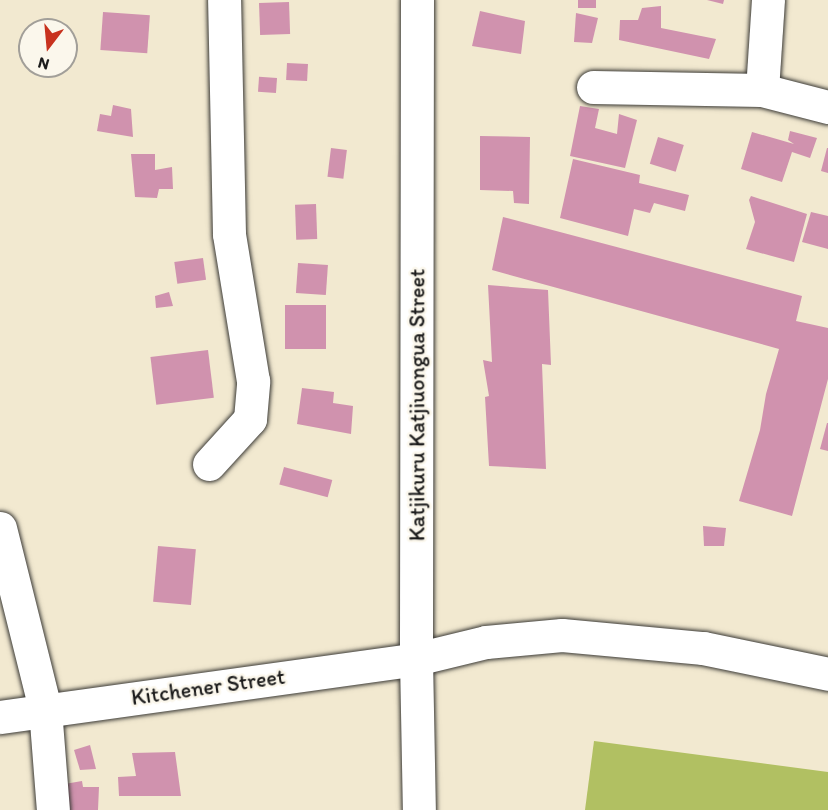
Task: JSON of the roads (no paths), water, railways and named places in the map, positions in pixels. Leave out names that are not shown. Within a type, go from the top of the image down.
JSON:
[{"type":"street","points":[[209,464],[250,418],[253,381],[229,234],[224,0]]},
{"type":"street","name":"Katjikuru Katjiuongua Street","points":[[417,0],[416,658],[420,810]]},
{"type":"street","points":[[762,90],[768,0]]},
{"type":"street","points":[[593,87],[762,90],[828,107]]},
{"type":"street","points":[[0,528],[45,709],[53,810]]},
{"type":"street","name":"Kitchener Street","points":[[0,717],[416,658],[486,642],[562,634],[703,648],[828,674]]}]
